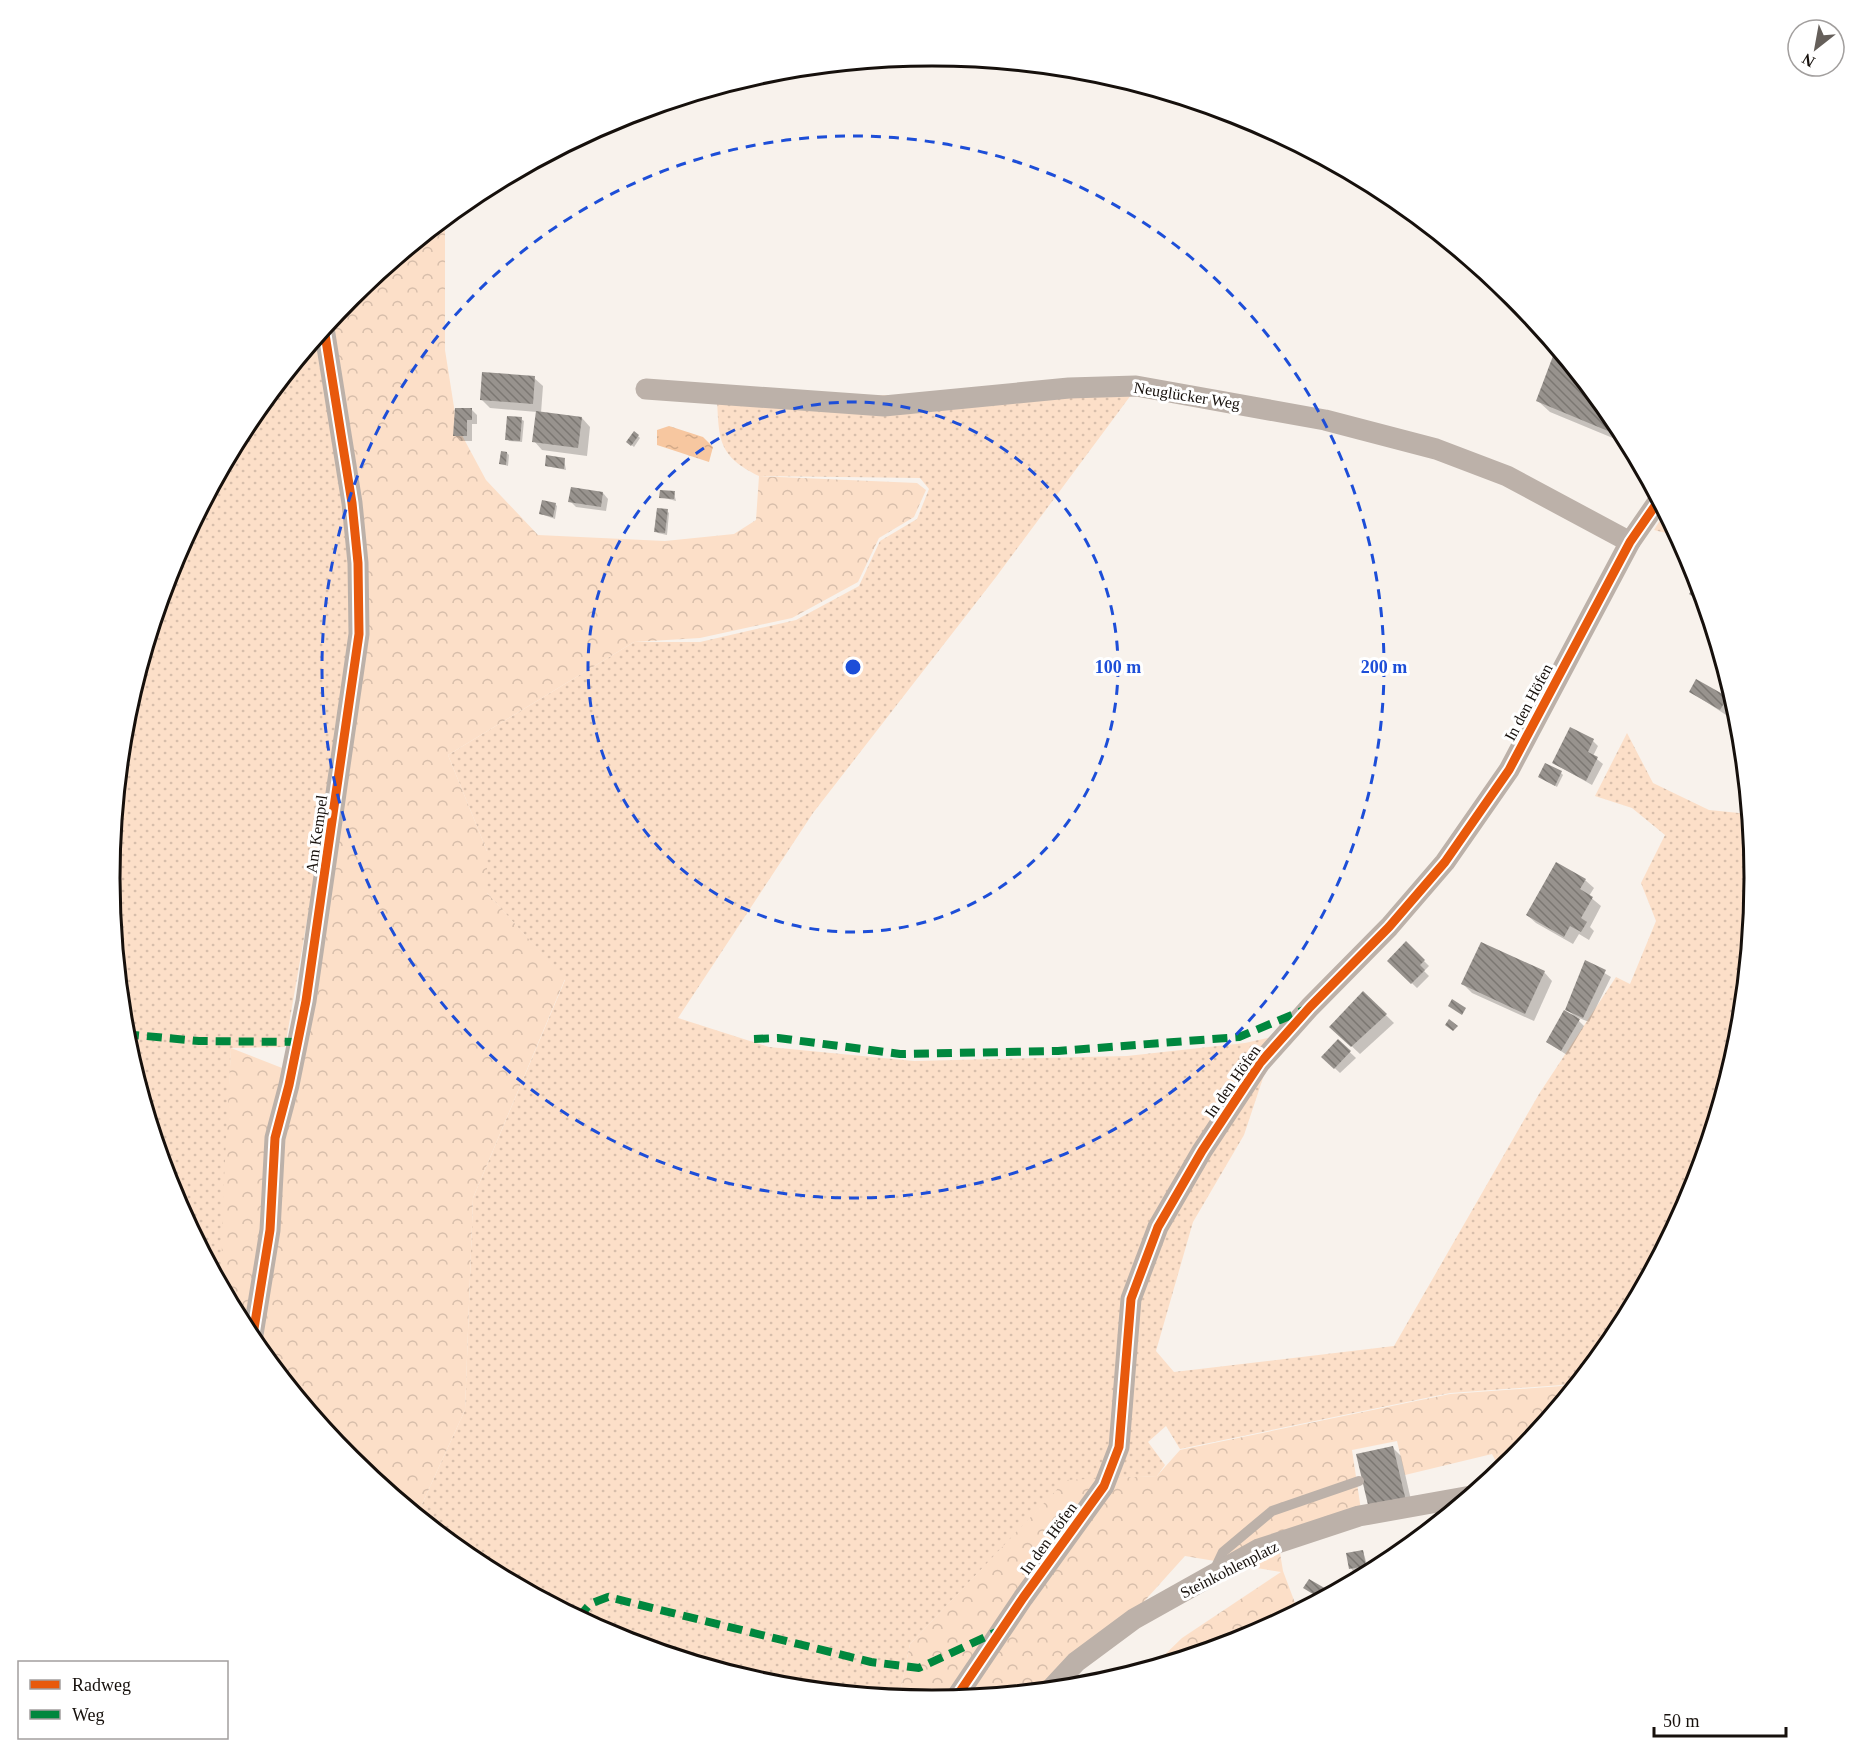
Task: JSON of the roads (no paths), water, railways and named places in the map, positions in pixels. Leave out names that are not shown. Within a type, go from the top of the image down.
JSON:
[{"type":"street","name":"Am Kempel","points":[[254,1327],[270,1230],[275,1138],[290,1085],[306,1001],[359,634],[358,563],[353,513],[326,338]]},
{"type":"street","name":"Neuglücker Weg","points":[[646,389],[884,406],[1069,388],[1136,386],[1325,420],[1436,449],[1507,476],[1630,542]]},
{"type":"street","name":"In den Höfen","points":[[961,1690],[1023,1598],[1104,1486],[1119,1447],[1131,1299],[1163,1217],[1260,1063],[1310,1007],[1389,927],[1445,862],[1509,770],[1630,542],[1654,507]]},
{"type":"street","name":"Steinkohlenplatz","points":[[1059,1680],[1076,1662],[1134,1619],[1259,1549],[1359,1516],[1456,1499]]},
{"type":"lane","points":[[1212,1577],[1223,1552],[1272,1511],[1359,1481]]},
{"type":"water","points":[[669,426],[703,437],[713,447],[709,462],[657,445],[657,430]]}]
